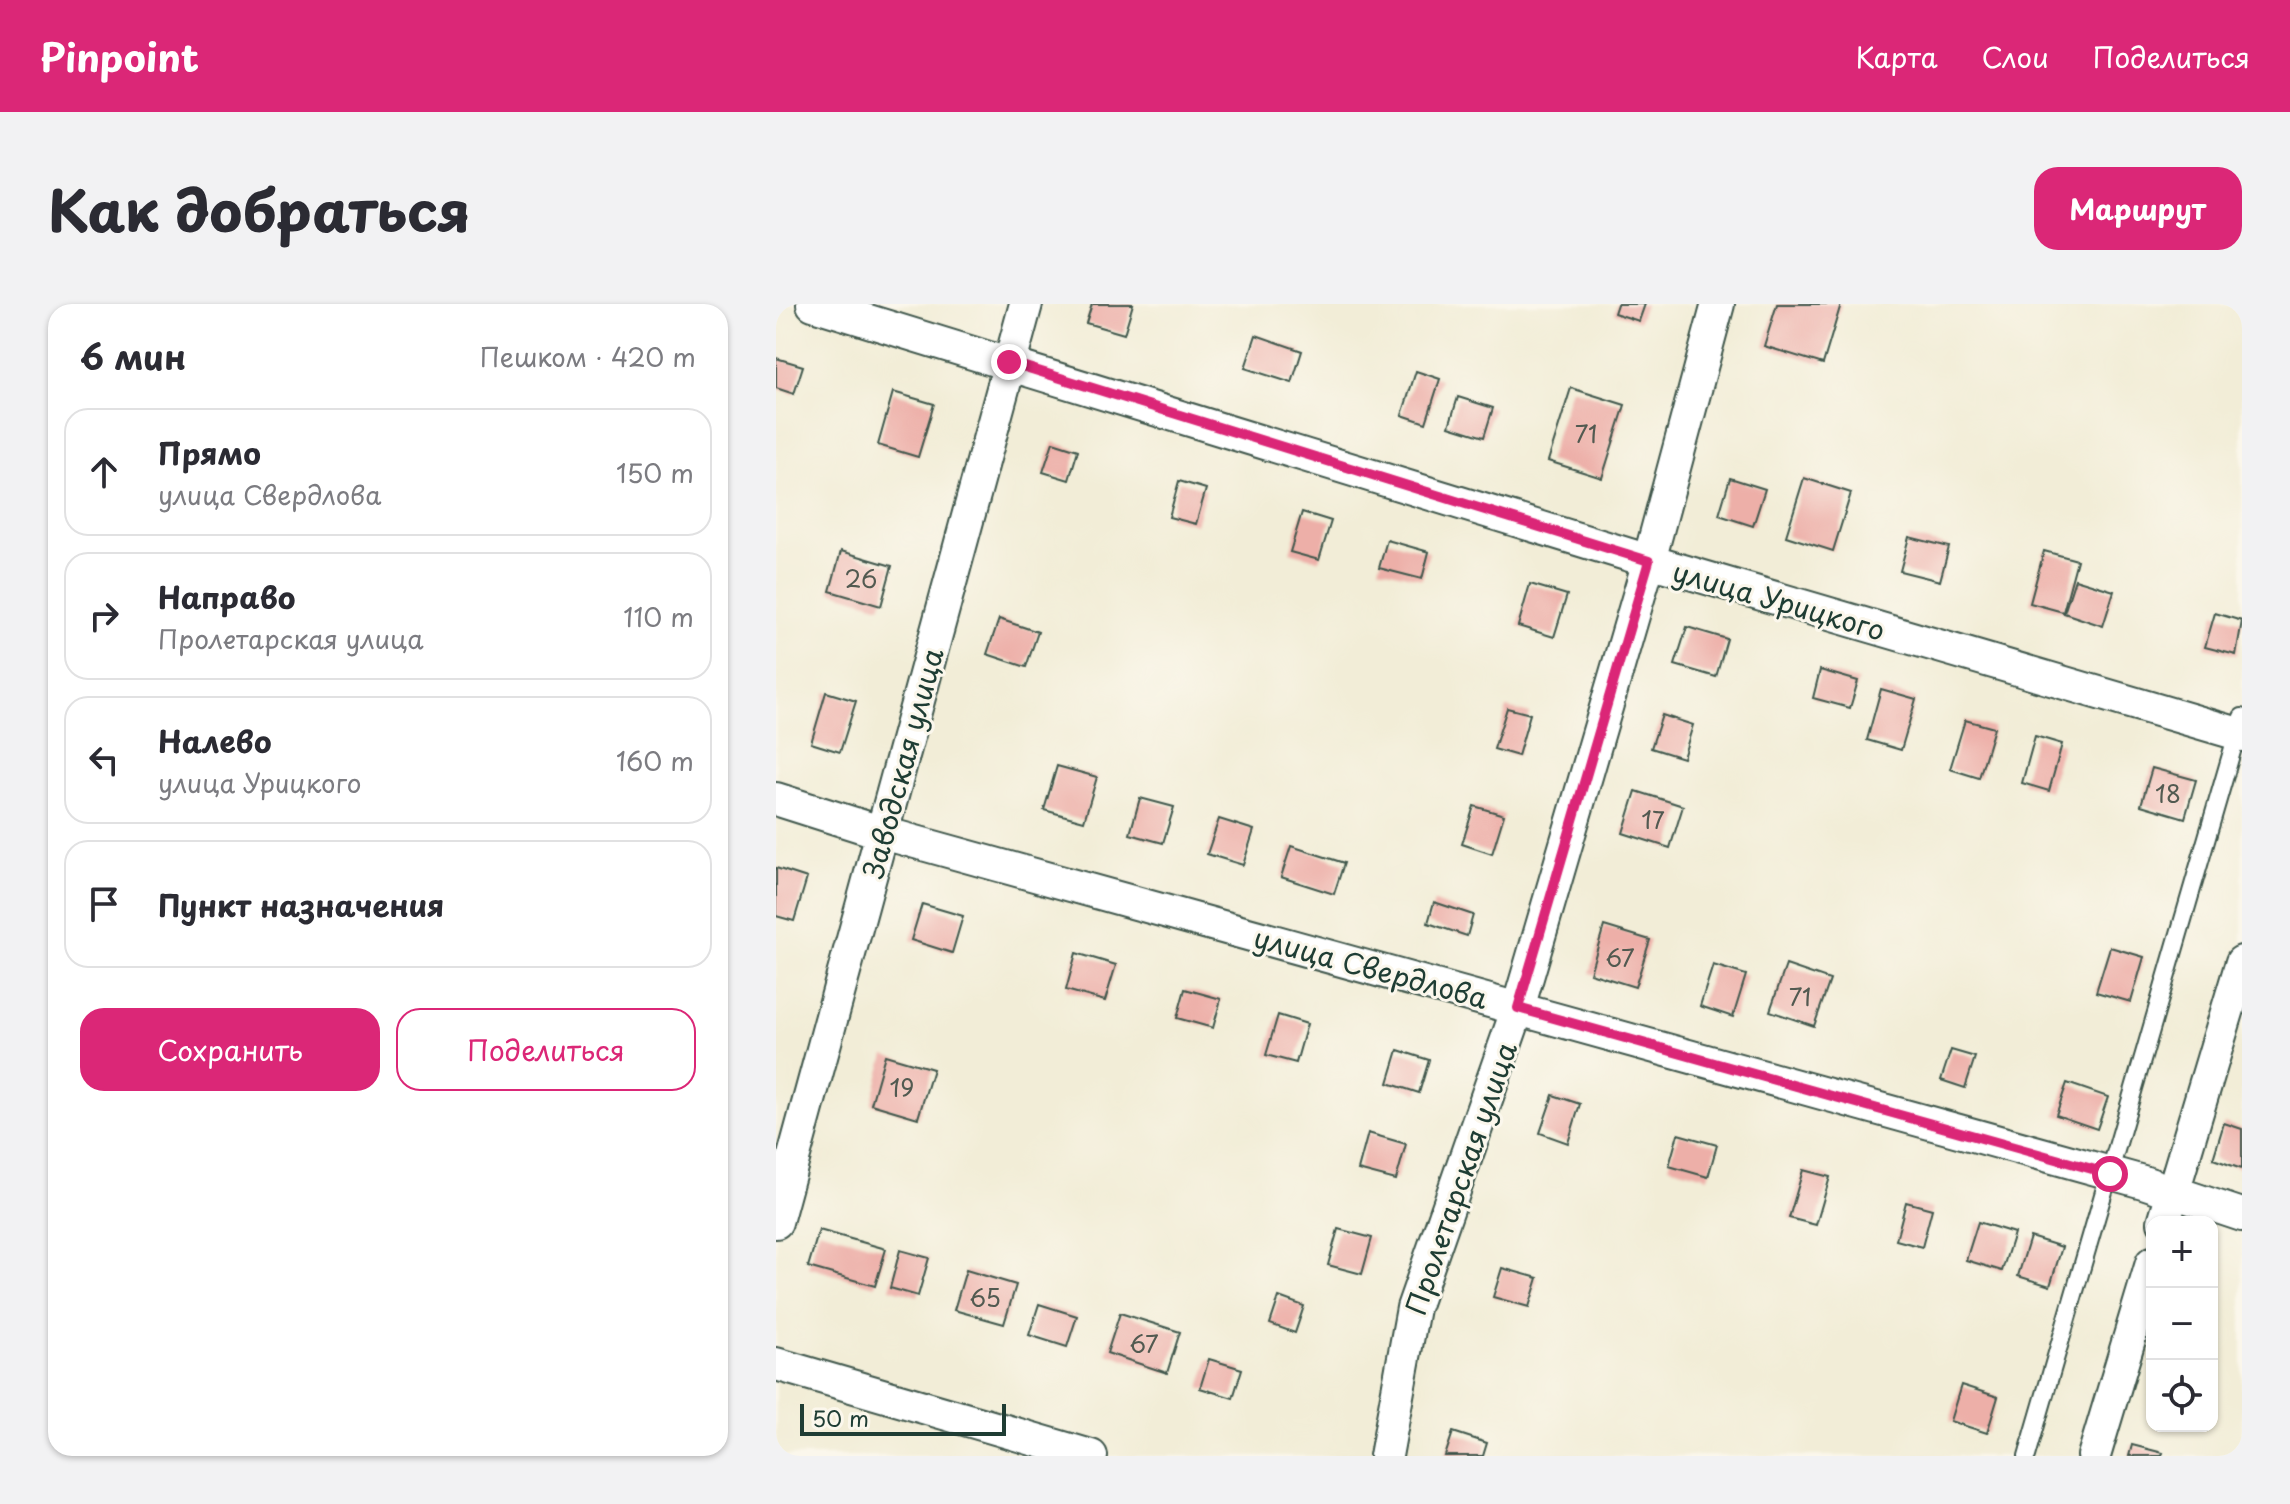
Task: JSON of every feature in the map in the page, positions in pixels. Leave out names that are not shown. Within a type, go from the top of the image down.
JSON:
[{"type":"street","name":"улица Урицкого","points":[[813,304],[1649,561],[2240,729]]},
{"type":"street","name":"Заводская улица","points":[[776,1222],[1026,304]]},
{"type":"street","name":"Пролетарская улица","points":[[1386,1456],[1413,1308],[1518,1008],[1649,561],[1718,304]]},
{"type":"street","name":"улица Свердлова","points":[[776,799],[883,833],[2110,1174],[2169,1207],[2242,1215]]},
{"type":"street","points":[[2169,1207],[2242,962]]},
{"type":"street","points":[[2094,1456],[2146,1283]]},
{"type":"street","points":[[776,1364],[1091,1456]]},
{"type":"lane","points":[[2027,1456],[2240,729]]},
{"type":"building","points":[[1092,304],[1133,304],[1124,334],[1086,323]]},
{"type":"building","points":[[1617,304],[1645,304],[1639,321],[1614,313]]},
{"type":"building","points":[[1777,304],[1841,304],[1823,364],[1764,346]]},
{"type":"building","points":[[1256,335],[1302,351],[1292,383],[1245,368]]},
{"type":"building","points":[[776,358],[803,366],[794,394],[776,388]]},
{"type":"building","points":[[1416,371],[1440,379],[1426,423],[1402,415]]},
{"type":"building","points":[[1571,388],[1625,405],[1602,478],[1548,461]]},
{"type":"building","points":[[893,392],[934,404],[918,457],[878,445]]},
{"type":"building","points":[[1458,397],[1493,408],[1484,437],[1449,426]]},
{"type":"building","points":[[1053,442],[1078,450],[1069,480],[1043,472]]},
{"type":"building","points":[[1730,478],[1765,489],[1753,526],[1719,515]]},
{"type":"building","points":[[1804,478],[1851,493],[1833,551],[1786,536]]},
{"type":"building","points":[[1179,481],[1206,489],[1196,524],[1169,517]]},
{"type":"building","points":[[1302,512],[1331,521],[1319,560],[1290,552]]},
{"type":"building","points":[[1909,537],[1949,547],[1940,581],[1900,571]]},
{"type":"building","points":[[1387,540],[1429,552],[1422,579],[1379,568]]},
{"type":"building","points":[[841,551],[892,566],[881,606],[830,591]]},
{"type":"building","points":[[2044,551],[2077,560],[2063,612],[2030,603]]},
{"type":"building","points":[[2075,579],[2114,591],[2103,626],[2064,613]]},
{"type":"building","points":[[1530,584],[1567,595],[1554,637],[1518,626]]},
{"type":"building","points":[[2215,613],[2242,621],[2236,655],[2205,647]]},
{"type":"building","points":[[999,619],[1038,632],[1026,667],[987,654]]},
{"type":"building","points":[[1687,627],[1727,639],[1716,677],[1675,665]]},
{"type":"building","points":[[1820,670],[1858,681],[1850,708],[1813,698]]},
{"type":"building","points":[[1881,689],[1916,699],[1901,750],[1867,740]]},
{"type":"building","points":[[826,692],[856,701],[840,752],[811,743]]},
{"type":"building","points":[[1507,708],[1530,714],[1518,756],[1494,749]]},
{"type":"building","points":[[1662,715],[1693,725],[1683,758],[1651,748]]},
{"type":"building","points":[[1965,720],[1994,728],[1979,778],[1950,769]]},
{"type":"building","points":[[2035,736],[2062,744],[2049,791],[2022,783]]},
{"type":"building","points":[[1057,766],[1097,777],[1084,821],[1044,810]]},
{"type":"building","points":[[2152,768],[2196,780],[2185,818],[2141,805]]},
{"type":"building","points":[[1636,791],[1683,806],[1670,848],[1623,833]]},
{"type":"building","points":[[1140,798],[1174,807],[1163,843],[1130,834]]},
{"type":"building","points":[[1474,806],[1504,815],[1492,854],[1462,844]]},
{"type":"building","points":[[1219,819],[1254,830],[1243,865],[1207,854]]},
{"type":"building","points":[[1291,846],[1344,863],[1334,894],[1281,877]]},
{"type":"building","points":[[776,868],[807,878],[794,921],[776,916]]},
{"type":"building","points":[[1434,902],[1473,915],[1467,936],[1428,923]]},
{"type":"building","points":[[922,904],[963,916],[952,953],[911,940]]},
{"type":"building","points":[[1604,926],[1650,940],[1635,987],[1590,973]]},
{"type":"building","points":[[2110,947],[2144,957],[2131,1002],[2096,992]]},
{"type":"building","points":[[1076,953],[1116,965],[1105,1001],[1066,990]]},
{"type":"building","points":[[1713,965],[1746,975],[1733,1017],[1700,1006]]},
{"type":"building","points":[[1786,965],[1830,980],[1814,1026],[1770,1011]]},
{"type":"building","points":[[1185,989],[1221,999],[1213,1028],[1177,1018]]},
{"type":"building","points":[[1278,1015],[1307,1024],[1296,1063],[1266,1055]]},
{"type":"building","points":[[1398,1050],[1429,1060],[1419,1093],[1388,1083]]},
{"type":"building","points":[[1951,1050],[1975,1057],[1965,1088],[1941,1080]]},
{"type":"building","points":[[885,1055],[933,1069],[918,1118],[871,1104]]},
{"type":"building","points":[[2067,1083],[2108,1097],[2097,1129],[2056,1115]]},
{"type":"building","points":[[1553,1095],[1580,1104],[1568,1143],[1540,1133]]},
{"type":"building","points":[[2224,1123],[2242,1129],[2242,1169],[2213,1159]]},
{"type":"building","points":[[1368,1133],[1406,1144],[1396,1180],[1358,1170]]},
{"type":"building","points":[[1678,1134],[1717,1145],[1708,1177],[1669,1166]]},
{"type":"building","points":[[1803,1170],[1830,1177],[1816,1225],[1789,1218]]},
{"type":"building","points":[[1906,1202],[1932,1209],[1922,1247],[1896,1240]]},
{"type":"building","points":[[1978,1222],[2014,1233],[2002,1271],[1966,1260]]},
{"type":"building","points":[[1338,1229],[1372,1238],[1362,1274],[1328,1265]]},
{"type":"building","points":[[819,1230],[886,1249],[875,1286],[808,1267]]},
{"type":"building","points":[[2030,1237],[2062,1247],[2050,1286],[2018,1276]]},
{"type":"building","points":[[900,1250],[929,1258],[918,1296],[890,1288]]},
{"type":"building","points":[[1502,1268],[1538,1278],[1529,1307],[1493,1297]]},
{"type":"building","points":[[966,1270],[1016,1285],[1004,1324],[954,1310]]},
{"type":"building","points":[[1279,1297],[1304,1306],[1295,1333],[1270,1324]]},
{"type":"building","points":[[1039,1304],[1077,1316],[1067,1347],[1029,1335]]},
{"type":"building","points":[[1120,1313],[1180,1332],[1167,1373],[1107,1353]]},
{"type":"building","points":[[1209,1359],[1242,1369],[1233,1398],[1200,1388]]},
{"type":"building","points":[[1961,1385],[1998,1397],[1987,1433],[1950,1421]]},
{"type":"building","points":[[1453,1432],[1487,1443],[1483,1456],[1445,1456]]},
{"type":"building","points":[[2132,1445],[2163,1453],[2162,1456],[2129,1456]]},
{"type":"route","points":[[1009,362],[1649,561],[1518,1008],[2110,1174]]}]
